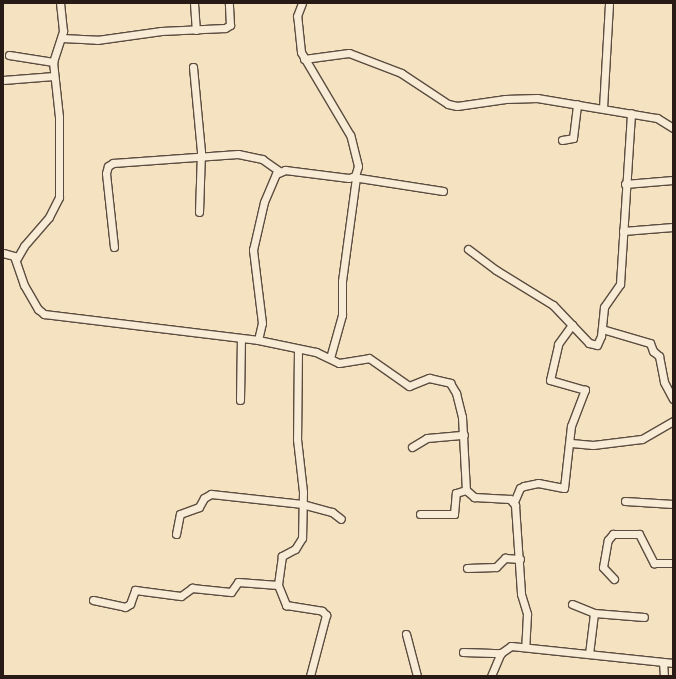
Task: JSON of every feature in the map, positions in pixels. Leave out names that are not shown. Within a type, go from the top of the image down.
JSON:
[{"type":"street","points":[[16,260],[24,246],[49,217],[59,197],[58,117],[53,62],[62,38],[60,3]]},
{"type":"street","points":[[194,3],[196,30]]},
{"type":"street","points":[[62,38],[97,40],[161,31],[196,30],[230,25],[229,3]]},
{"type":"street","points":[[302,3],[297,16],[298,44],[304,59],[350,135],[358,166],[354,178],[342,281],[342,315],[330,358]]},
{"type":"street","points":[[603,108],[609,3]]},
{"type":"street","points":[[304,59],[349,53],[401,73],[448,104],[457,106],[521,97],[631,113],[660,119],[673,128]]},
{"type":"street","points":[[9,55],[53,62]]},
{"type":"street","points":[[193,67],[201,157],[199,212]]},
{"type":"street","points":[[3,80],[54,76]]},
{"type":"street","points":[[562,140],[573,138],[577,104]]},
{"type":"street","points":[[468,248],[496,270],[553,304],[592,345],[599,342],[604,307],[618,290],[631,113]]},
{"type":"street","points":[[114,247],[108,166],[121,161],[250,155],[262,159],[278,172],[354,178],[443,192]]},
{"type":"street","points":[[258,340],[262,323],[254,250],[264,202],[278,172]]},
{"type":"street","points":[[625,184],[673,180]]},
{"type":"street","points":[[623,231],[673,227]]},
{"type":"street","points":[[3,253],[16,260],[24,285],[38,310],[44,314],[258,340],[298,349],[344,363],[361,357],[369,358],[409,386],[428,378],[450,383],[456,393],[464,434],[466,490],[474,497],[514,502]]},
{"type":"street","points":[[525,647],[527,614],[521,594],[520,559],[514,502],[520,488],[524,486],[538,483],[564,488],[571,443],[571,426],[585,390],[550,380],[558,344],[572,325]]},
{"type":"street","points":[[602,329],[650,343],[653,351],[660,356],[664,382],[673,399]]},
{"type":"street","points":[[240,400],[241,339]]},
{"type":"street","points":[[298,349],[297,439],[302,504],[302,538],[295,549],[282,556],[278,585],[286,604],[322,611],[326,616],[310,676]]},
{"type":"street","points":[[571,443],[598,444],[648,438],[673,421]]},
{"type":"street","points":[[412,446],[427,438],[464,434]]},
{"type":"street","points":[[420,514],[454,514],[456,493],[466,490]]},
{"type":"street","points":[[176,534],[180,514],[199,507],[207,495],[302,504],[332,512],[341,519]]},
{"type":"street","points":[[625,501],[673,504]]},
{"type":"street","points":[[614,579],[603,567],[608,540],[614,534],[639,534],[654,563],[673,563]]},
{"type":"street","points":[[467,568],[496,567],[505,558],[520,559]]},
{"type":"street","points":[[93,600],[125,607],[130,604],[135,590],[181,596],[192,588],[231,592],[238,582],[278,585]]},
{"type":"street","points":[[572,604],[594,613],[644,617]]},
{"type":"street","points":[[589,654],[594,613]]},
{"type":"street","points":[[406,634],[417,676]]},
{"type":"street","points":[[492,676],[501,653],[511,646],[673,663]]},
{"type":"street","points":[[463,652],[501,653]]},
{"type":"street","points":[[663,662],[664,676]]}]
